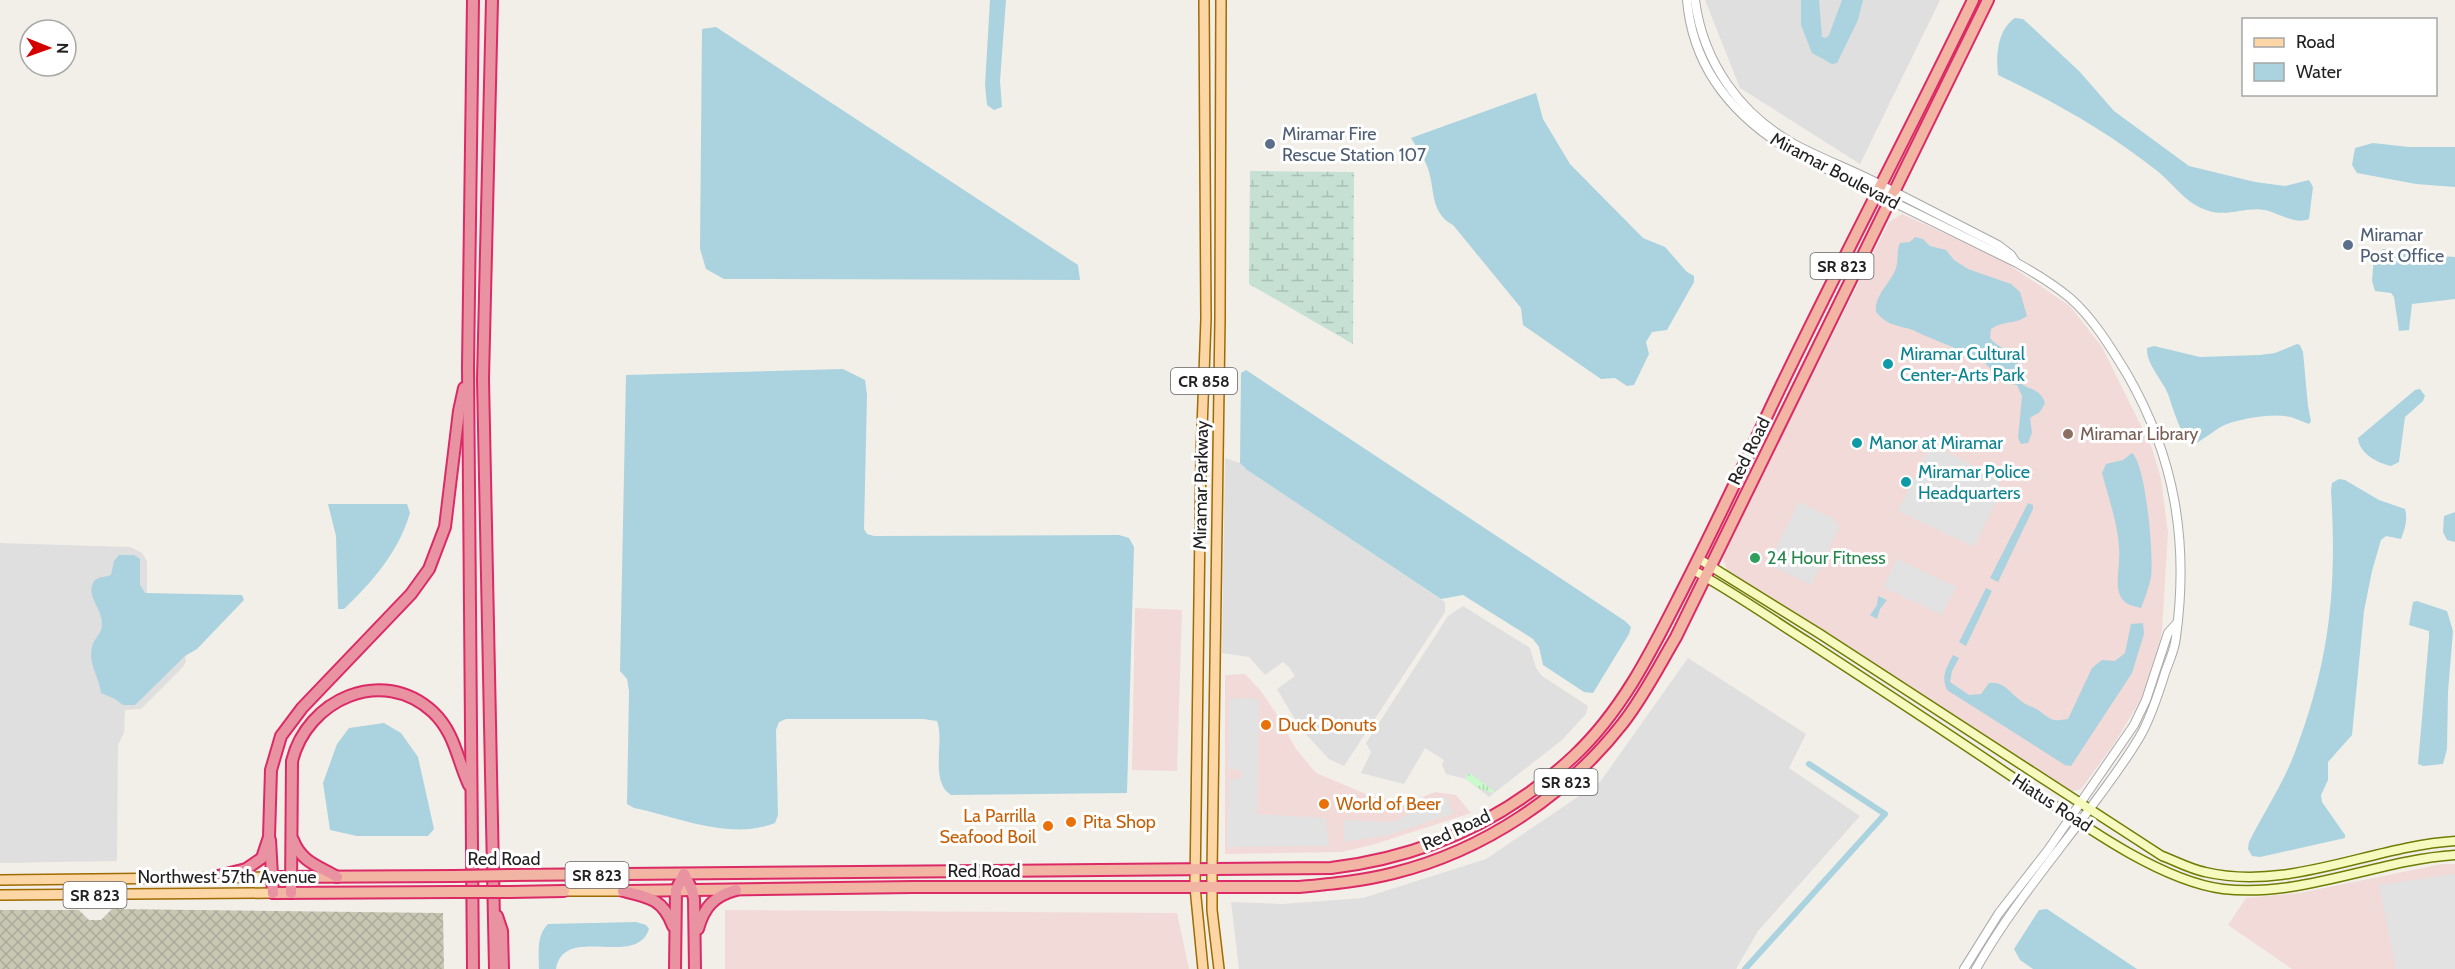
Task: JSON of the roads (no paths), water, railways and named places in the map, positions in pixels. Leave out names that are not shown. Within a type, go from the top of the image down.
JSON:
[{"type":"highway","points":[[473,0],[468,367],[473,969]]},
{"type":"highway","points":[[492,0],[483,379],[495,969]]},
{"type":"highway","name":"Red Road","points":[[454,876],[913,870],[1212,871],[1324,868],[1352,866],[1402,855],[1448,839],[1489,819],[1526,796],[1575,756],[1611,716],[1633,685],[1699,559],[1973,0]]},
{"type":"highway","name":"Red Road","points":[[623,891],[913,887],[1212,887],[1332,884],[1395,873],[1453,853],[1537,807],[1587,764],[1623,724],[1645,692],[1676,637],[1988,0]]},
{"type":"highway","points":[[210,878],[246,869],[254,865],[264,854],[269,837],[270,777],[281,736],[294,717],[411,594],[429,569],[445,527],[459,411],[468,367]]},
{"type":"highway","points":[[291,893],[291,770],[299,739],[313,719],[324,709],[356,693],[390,692],[414,700],[431,711],[445,725],[471,788]]},
{"type":"highway","points":[[1495,832],[1502,819],[1543,790],[1550,777]]},
{"type":"highway","points":[[1414,867],[1421,858],[1473,837],[1489,819]]},
{"type":"highway","points":[[291,835],[296,849],[306,860],[337,877]]},
{"type":"highway","points":[[269,837],[272,844],[273,893]]},
{"type":"highway","points":[[675,969],[676,890],[684,874]]},
{"type":"highway","points":[[684,874],[692,890],[695,969]]},
{"type":"highway","name":"Northwest 57th Avenue","points":[[273,877],[454,876]]},
{"type":"highway","points":[[695,941],[702,915],[707,906],[719,894],[736,890]]},
{"type":"highway","name":"Red Road","points":[[455,892],[564,891]]},
{"type":"highway","points":[[623,891],[652,899],[661,905],[675,933]]},
{"type":"highway","name":"Northwest 57th Avenue","points":[[273,893],[455,892]]},
{"type":"highway","points":[[494,907],[502,931],[503,969]]},
{"type":"main road","name":"Miramar Parkway","points":[[1203,969],[1195,908],[1195,871],[1201,456],[1206,319],[1204,0]]},
{"type":"main road","name":"Miramar Parkway","points":[[1219,969],[1212,910],[1212,871],[1220,319],[1221,0]]},
{"type":"main road","name":"Hiatus Road","points":[[1699,559],[2162,856],[2203,872],[2249,877],[2305,871],[2412,847],[2455,841]]},
{"type":"main road","name":"Hiatus Road","points":[[1693,570],[1914,710],[2080,822],[2154,867],[2199,883],[2246,890],[2282,887],[2455,855]]},
{"type":"main road","points":[[2442,856],[2455,862]]},
{"type":"main road","points":[[2280,874],[2282,887]]},
{"type":"main road","name":"Northwest 57th Avenue","points":[[0,880],[273,877]]},
{"type":"main road","name":"Red Road","points":[[564,891],[623,891]]},
{"type":"main road","name":"Northwest 57th Avenue","points":[[0,895],[273,893]]},
{"type":"street","name":"Miramar Boulevard","points":[[1687,0],[1694,39],[1706,66],[1724,94],[1743,116],[1779,144],[1879,189]]},
{"type":"street","name":"Miramar Boulevard","points":[[1695,0],[1707,49],[1727,85],[1747,109],[1770,129],[1796,144],[2017,263],[2056,287],[2072,300],[2094,325],[2128,377],[2156,432],[2178,515],[2181,592],[2176,638],[2150,715],[2121,766],[2024,896],[1976,969]]},
{"type":"street","name":"Miramar Boulevard","points":[[1964,969],[1999,913],[2048,850],[2134,725],[2150,689],[2168,633],[2176,623]]},
{"type":"water","points":[[990,0],[1006,0],[1000,81],[1002,107],[994,110],[987,105],[985,85]]},
{"type":"water","points":[[1801,0],[1819,0],[1822,37],[1826,38],[1842,0],[1863,0],[1858,20],[1837,63],[1832,64],[1812,53],[1801,25]]},
{"type":"water","points":[[2015,18],[2023,19],[2080,72],[2114,111],[2189,166],[2255,182],[2285,186],[2309,180],[2313,187],[2309,219],[2298,221],[2258,209],[2221,213],[2199,207],[2185,198],[2156,170],[2119,143],[2060,106],[1998,75],[1997,60],[2001,36],[2004,29]]},
{"type":"water","points":[[716,27],[1078,265],[1080,280],[724,279],[706,269],[700,249],[702,29]]},
{"type":"water","points":[[1536,93],[1543,119],[1570,164],[1643,238],[1665,247],[1687,272],[1694,276],[1694,282],[1667,330],[1652,332],[1646,342],[1649,354],[1634,385],[1627,386],[1615,378],[1601,379],[1523,325],[1521,308],[1453,225],[1441,215],[1435,202],[1428,168],[1411,138]]},
{"type":"water","points":[[2373,143],[2409,147],[2455,147],[2455,187],[2416,184],[2357,173],[2352,165],[2355,148]]},
{"type":"water","points":[[1915,237],[1923,239],[1930,246],[1946,250],[1954,260],[1968,269],[2011,284],[2020,292],[2027,316],[2018,321],[1996,326],[1991,329],[1990,338],[2016,359],[2023,385],[2039,393],[2045,403],[2040,412],[2030,418],[2032,433],[2028,443],[2021,444],[2018,438],[2022,396],[2017,385],[2000,381],[1987,365],[1973,357],[1913,330],[1890,323],[1876,312],[1880,295],[1894,274],[1900,243],[1910,242]]},
{"type":"water","points":[[2383,249],[2411,254],[2455,257],[2455,299],[2412,304],[2409,330],[2399,331],[2394,297],[2391,293],[2375,291],[2372,281],[2374,256]]},
{"type":"water","points":[[2297,344],[2303,352],[2311,421],[2309,424],[2284,416],[2250,418],[2223,426],[2194,444],[2191,444],[2184,436],[2168,394],[2147,354],[2147,348],[2154,346],[2200,357],[2260,355],[2275,353]]},
{"type":"water","points":[[843,369],[865,380],[867,395],[864,529],[867,534],[874,536],[1119,535],[1129,538],[1134,547],[1127,793],[951,795],[944,789],[939,771],[937,721],[923,719],[786,719],[779,722],[776,730],[778,815],[775,823],[758,828],[722,829],[634,808],[627,804],[629,691],[627,679],[620,671],[626,375]]},
{"type":"water","points":[[1246,370],[1625,621],[1631,627],[1629,634],[1593,693],[1584,692],[1543,665],[1539,647],[1533,639],[1463,595],[1441,599],[1247,470],[1240,463],[1241,373]]},
{"type":"water","points":[[2420,389],[2425,396],[2423,401],[2405,417],[2399,462],[2391,466],[2370,457],[2365,453],[2358,438],[2415,390]]},
{"type":"water","points":[[2132,453],[2137,461],[2145,492],[2152,566],[2147,593],[2141,608],[2127,603],[2119,593],[2118,538],[2102,473],[2106,464],[2123,460]]},
{"type":"water","points":[[2339,479],[2345,480],[2379,500],[2405,509],[2406,516],[2401,539],[2386,536],[2381,540],[2364,611],[2352,735],[2328,762],[2328,780],[2321,795],[2322,802],[2345,838],[2260,857],[2252,856],[2248,849],[2249,842],[2290,764],[2316,686],[2323,655],[2331,592],[2333,526],[2331,491],[2332,483]]},
{"type":"water","points":[[2028,503],[2033,505],[2033,509],[1998,582],[1990,578]]},
{"type":"water","points":[[328,504],[407,504],[410,513],[399,541],[383,566],[344,609],[338,609],[336,536]]},
{"type":"water","points":[[2455,512],[2455,542],[2447,540],[2443,532],[2444,516]]},
{"type":"water","points":[[119,555],[134,555],[140,559],[140,585],[145,593],[242,595],[244,600],[197,649],[185,656],[135,705],[123,705],[101,693],[91,659],[93,643],[102,627],[100,613],[91,591],[92,586],[95,580],[111,575],[114,561]]},
{"type":"water","points":[[1986,588],[1992,591],[1966,646],[1959,642]]},
{"type":"water","points":[[1878,596],[1887,600],[1880,609],[1877,619],[1870,615],[1877,605]]},
{"type":"water","points":[[2417,601],[2447,611],[2453,631],[2448,692],[2447,749],[2443,764],[2423,766],[2418,764],[2429,631],[2409,625],[2413,602]]},
{"type":"water","points":[[2143,623],[2144,634],[2132,673],[2071,766],[2065,765],[1947,690],[1945,685],[1945,672],[1953,655],[1959,658],[1952,671],[1950,682],[1969,695],[1981,694],[1989,683],[1999,684],[2051,719],[2068,719],[2092,668],[2102,660],[2115,661],[2125,653],[2131,624]]},
{"type":"water","points":[[384,723],[401,733],[418,757],[434,829],[428,836],[357,836],[330,830],[323,783],[337,744],[349,728]]},
{"type":"water","points":[[2047,909],[2137,969],[2033,969],[2020,960],[2014,949],[2039,910]]},
{"type":"water","points":[[636,922],[646,925],[649,929],[642,940],[630,946],[572,949],[562,956],[556,969],[539,969],[540,939],[548,924]]},
{"type":"waterway","points":[[1745,969],[1885,814],[1809,764]]},
{"type":"place","name":"Miramar Fire Rescue Station 107","points":[[1270,144]]},
{"type":"place","name":"Miramar Post Office","points":[[2348,245]]},
{"type":"place","name":"Miramar Cultural Center-Arts Park","points":[[1888,364]]},
{"type":"place","name":"Miramar Library","points":[[2068,434]]},
{"type":"place","name":"Manor at Miramar","points":[[1857,443]]},
{"type":"place","name":"Miramar Police Headquarters","points":[[1906,482]]},
{"type":"place","name":"24 Hour Fitness","points":[[1755,558]]},
{"type":"place","name":"Duck Donuts","points":[[1266,725]]},
{"type":"place","name":"World of Beer","points":[[1324,804]]},
{"type":"place","name":"Pita Shop","points":[[1071,822]]},
{"type":"place","name":"La Parrilla Seafood Boil","points":[[1048,826]]}]
